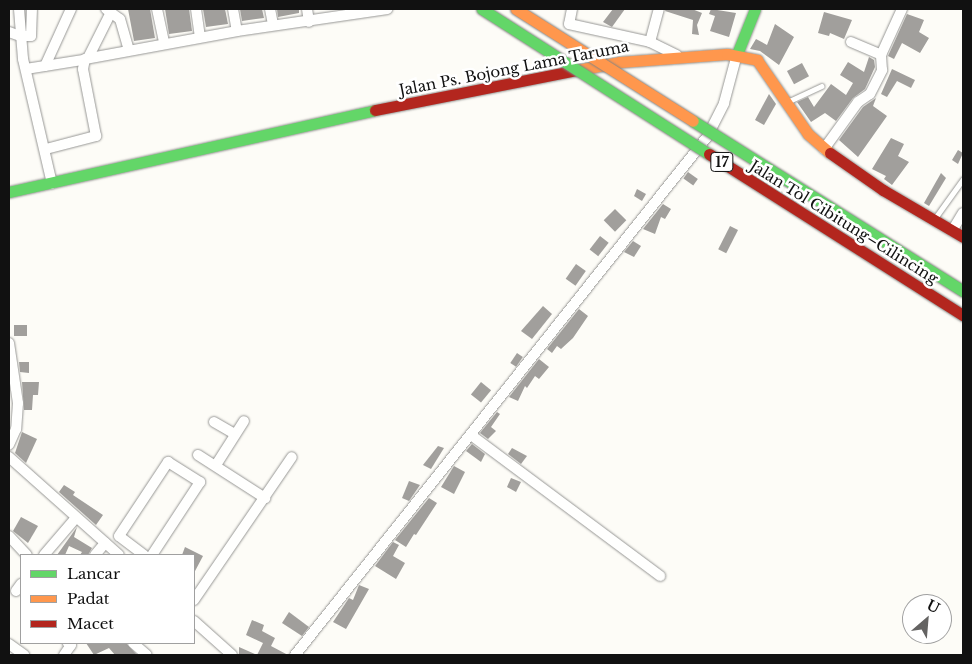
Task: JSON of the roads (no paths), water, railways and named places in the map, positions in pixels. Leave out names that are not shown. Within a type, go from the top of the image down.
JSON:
[{"type":"main road","name":"Jalan Tol Cibitung–Cilincing","points":[[482,9],[963,315]]},
{"type":"main road","name":"Jalan Tol Cibitung–Cilincing","points":[[516,9],[963,291]]},
{"type":"main road","points":[[737,54],[755,9]]},
{"type":"main road","name":"Jalan Ps. Bojong Lama Taruma","points":[[9,192],[52,184],[218,142],[478,89],[677,55],[737,54],[757,60],[808,134],[824,148],[933,221],[963,237]]},
{"type":"street","points":[[19,9],[20,36],[26,68],[46,149],[52,184]]},
{"type":"street","points":[[9,32],[20,36],[32,35],[32,9]]},
{"type":"street","points":[[45,66],[71,9]]},
{"type":"street","points":[[158,9],[164,43]]},
{"type":"street","points":[[196,9],[200,37]]},
{"type":"street","points":[[233,9],[237,31]]},
{"type":"street","points":[[270,9],[273,25]]},
{"type":"street","points":[[307,9],[309,22]]},
{"type":"street","points":[[26,68],[273,25],[309,22],[346,12],[387,9]]},
{"type":"street","points":[[572,9],[569,24],[650,42],[677,55]]},
{"type":"street","points":[[650,42],[659,9]]},
{"type":"street","points":[[824,148],[858,102],[870,94],[882,70],[881,55],[902,9]]},
{"type":"street","points":[[46,149],[96,136],[86,59],[108,10],[120,18],[129,50]]},
{"type":"street","points":[[851,42],[881,55]]},
{"type":"street","points":[[295,655],[707,137],[724,103],[737,54]]},
{"type":"street","points":[[952,231],[963,213]]},
{"type":"street","points":[[9,343],[18,403],[16,429],[9,445]]},
{"type":"street","points":[[216,465],[244,421]]},
{"type":"street","points":[[214,422],[235,434]]},
{"type":"street","points":[[471,435],[660,576]]},
{"type":"street","points":[[198,456],[216,465],[265,498]]},
{"type":"street","points":[[195,599],[292,457]]},
{"type":"street","points":[[11,462],[118,554]]},
{"type":"street","points":[[143,554],[120,536],[168,462],[200,482],[153,554]]},
{"type":"street","points":[[45,554],[76,519]]},
{"type":"street","points":[[9,536],[26,554]]},
{"type":"street","points":[[96,554],[104,543]]},
{"type":"street","points":[[195,622],[232,655]]},
{"type":"street","points":[[9,644],[24,655]]},
{"type":"street","points":[[64,655],[72,645],[70,644]]},
{"type":"street","points":[[134,644],[147,655]]},
{"type":"lane","points":[[786,102],[821,86]]},
{"type":"lane","points":[[933,221],[963,179]]}]
